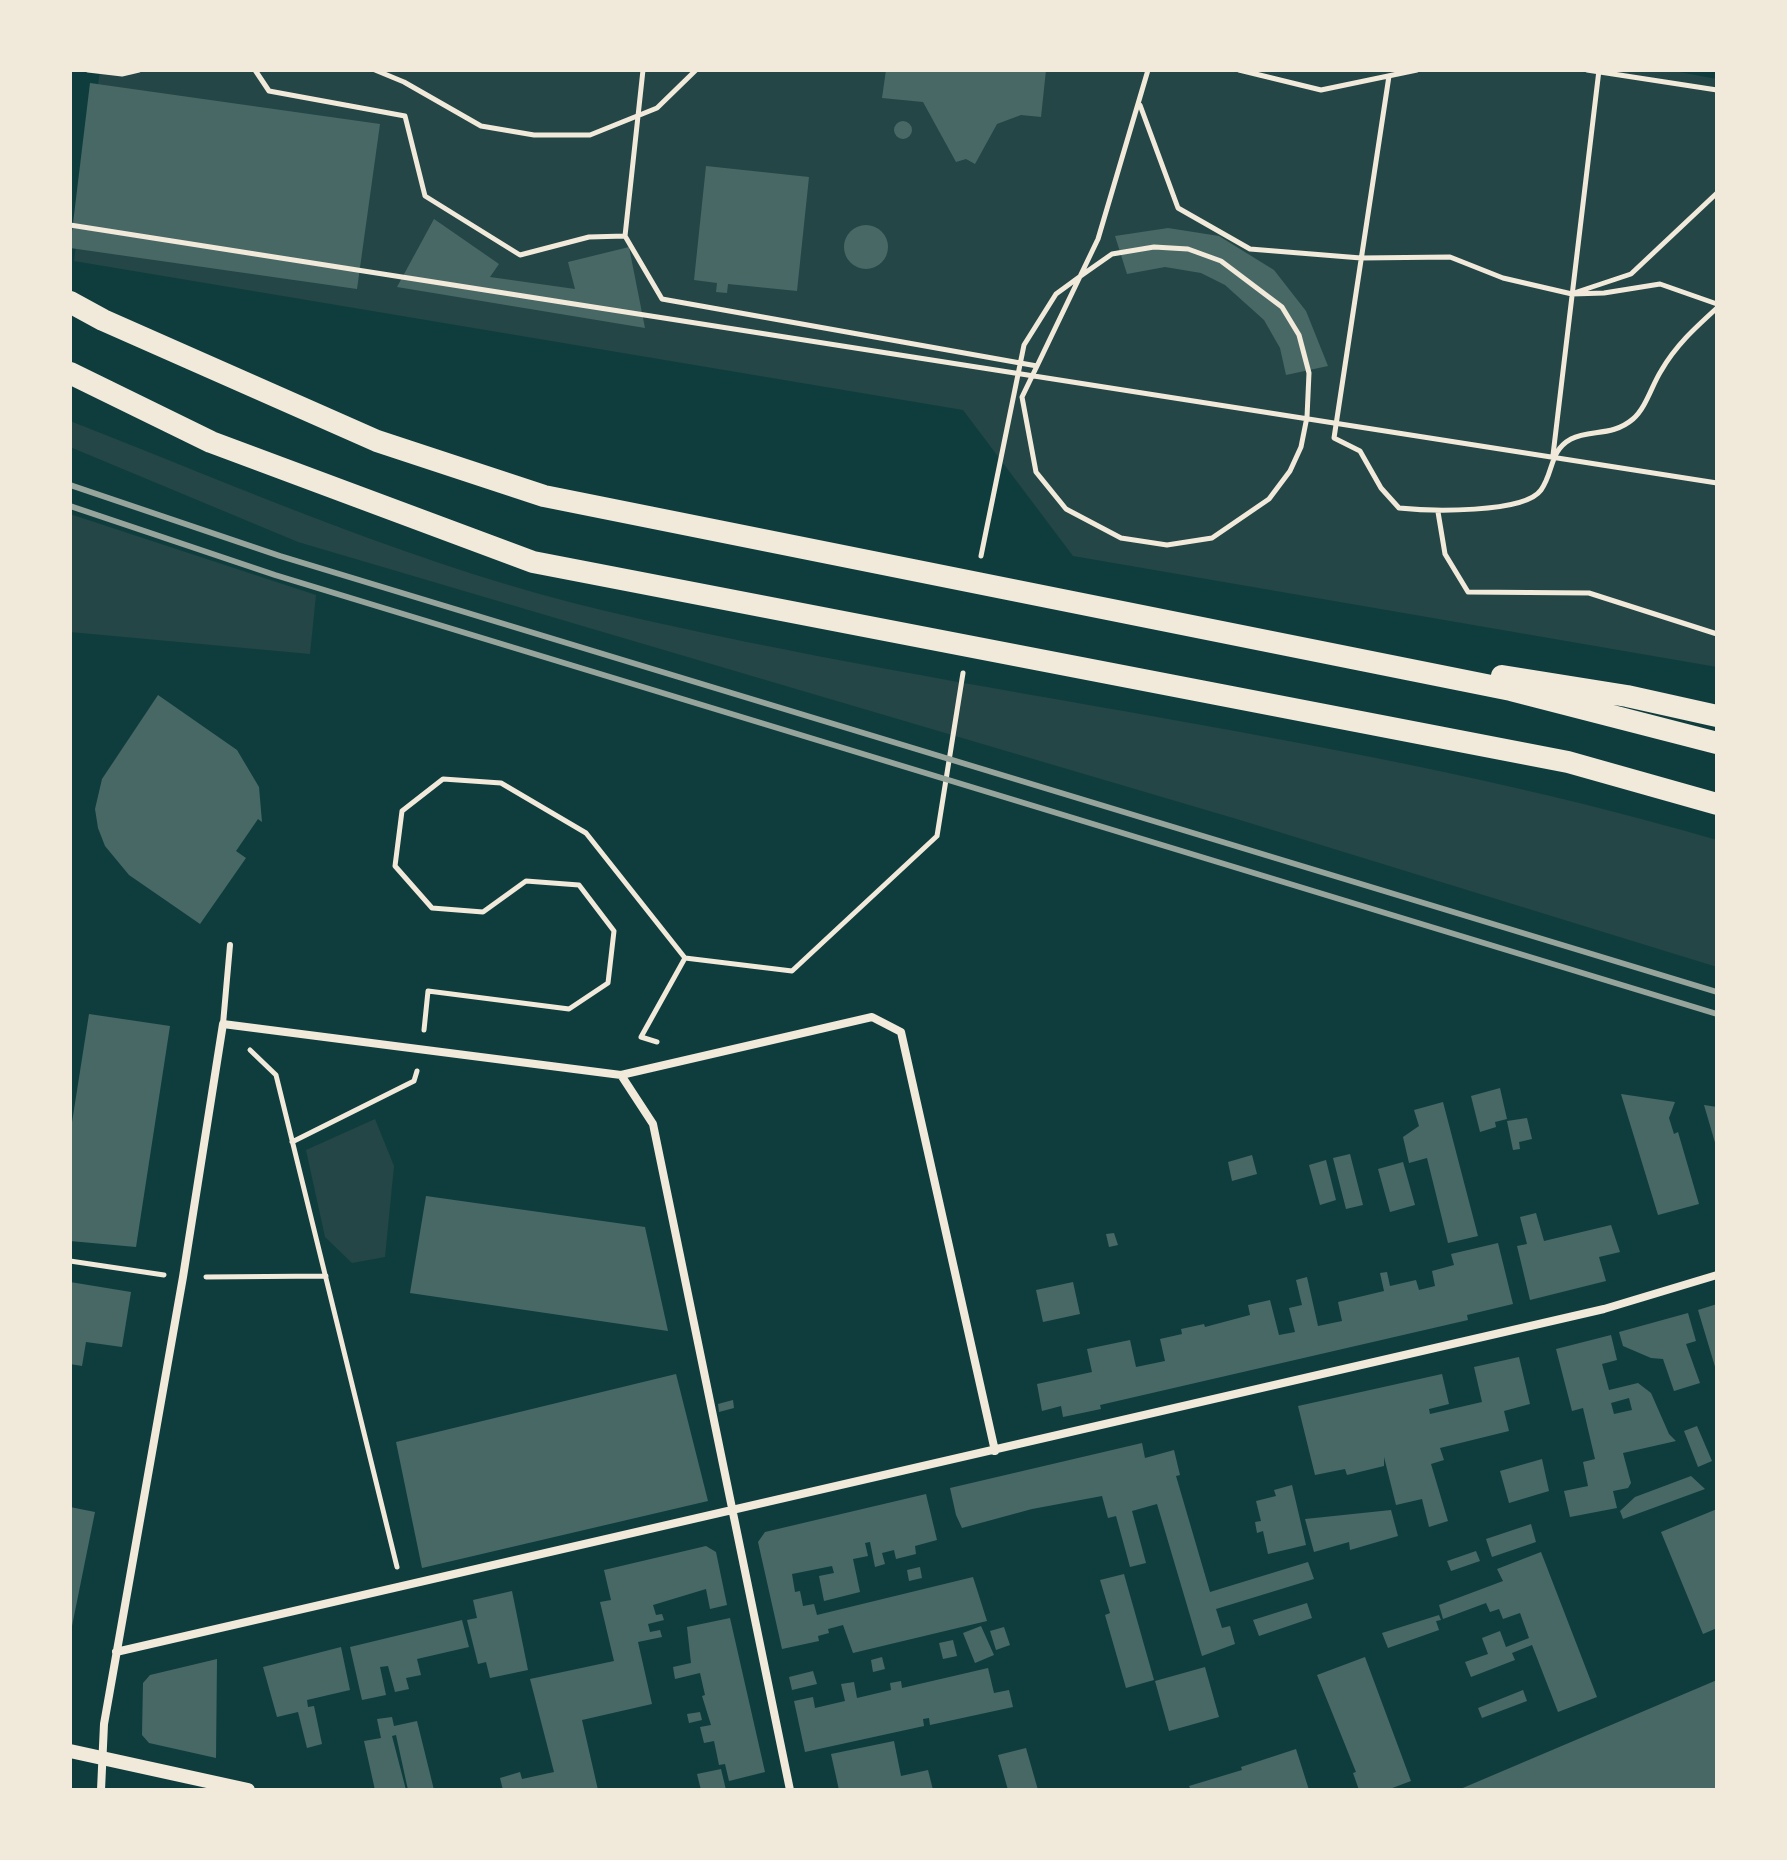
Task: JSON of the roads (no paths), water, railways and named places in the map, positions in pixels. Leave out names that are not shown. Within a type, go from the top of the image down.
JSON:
[{"type":"highway","points":[[70,302],[103,320],[377,441],[544,496],[1403,669],[1621,716],[1717,743]]},
{"type":"highway","points":[[70,373],[211,442],[533,562],[1568,762],[1717,804]]},
{"type":"highway","points":[[1403,669],[1514,676],[1717,716]]},
{"type":"street","points":[[101,1790],[104,1724],[183,1277],[223,1024],[621,1075],[872,1017],[901,1032],[995,1451]]},
{"type":"street","points":[[621,1075],[653,1124],[790,1790]]},
{"type":"street","points":[[116,1652],[731,1513],[1604,1309],[1717,1275]]},
{"type":"street","points":[[70,1751],[248,1790]]},
{"type":"lane","points":[[223,1024],[230,945]]},
{"type":"railway","points":[[70,485],[280,556],[1717,992]]},
{"type":"railway","points":[[70,506],[275,575],[1717,1014]]}]
